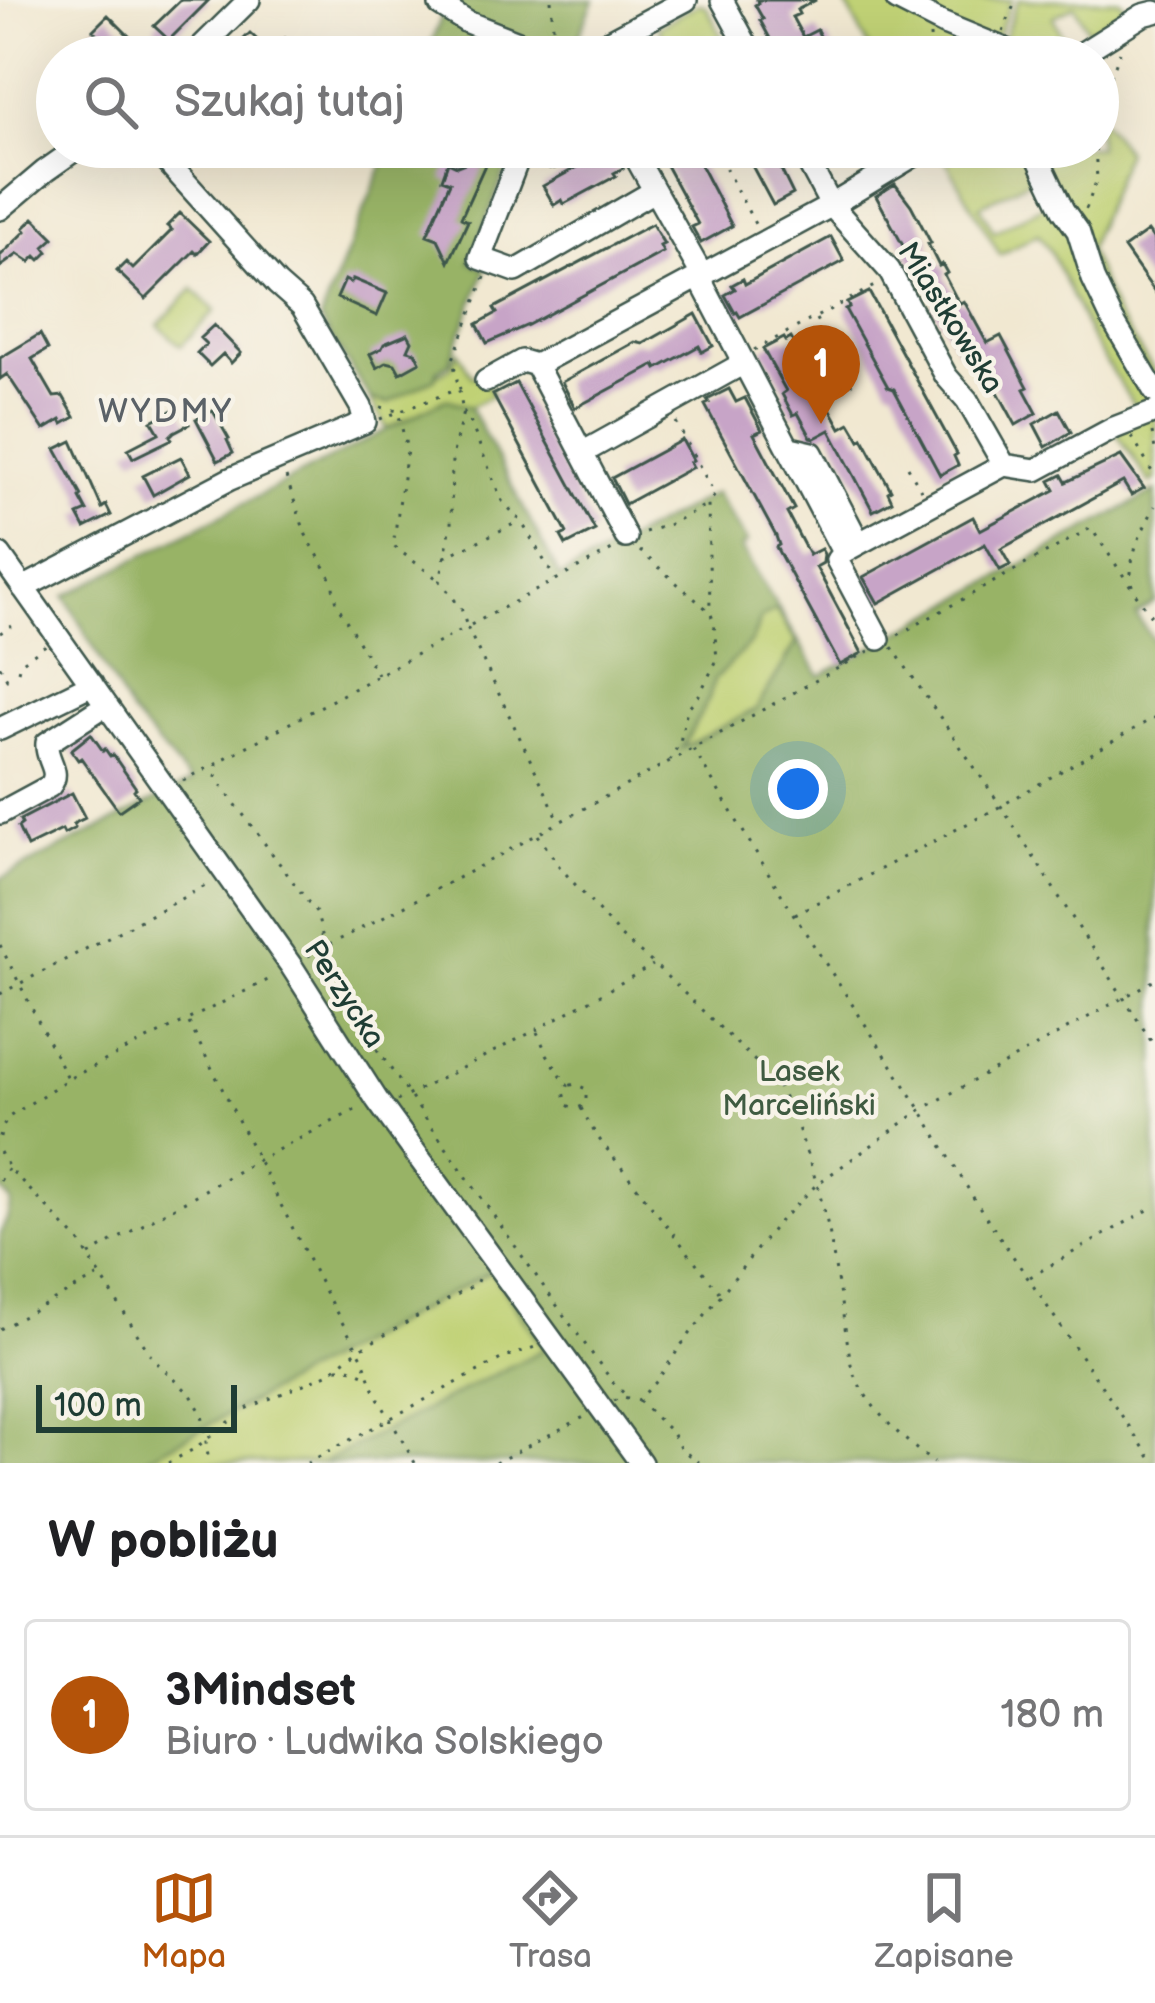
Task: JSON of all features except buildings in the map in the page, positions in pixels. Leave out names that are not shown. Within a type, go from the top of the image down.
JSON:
[{"type":"street","points":[[212,36],[249,0]]},
{"type":"street","points":[[618,36],[686,0]]},
{"type":"street","points":[[722,0],[742,36]]},
{"type":"street","points":[[897,0],[975,36]]},
{"type":"street","points":[[440,5],[467,22],[508,36]]},
{"type":"street","points":[[1110,36],[1155,12]]},
{"type":"street","points":[[0,209],[49,168]]},
{"type":"street","points":[[23,588],[230,479],[362,426],[365,418],[302,306],[173,168]]},
{"type":"street","points":[[514,168],[480,258],[490,266],[516,272],[654,191]]},
{"type":"street","points":[[641,168],[790,448],[851,547]]},
{"type":"street","name":"Miastkowska","points":[[811,168],[831,205],[889,270],[946,376],[967,400],[1004,465]]},
{"type":"street","points":[[471,385],[522,361],[536,365],[893,168]]},
{"type":"street","points":[[1043,168],[1078,231],[1112,319],[1155,392]]},
{"type":"street","points":[[582,453],[746,358]]},
{"type":"street","points":[[536,365],[627,539]]},
{"type":"street","points":[[878,644],[837,560],[851,547],[1004,465],[1036,470],[1155,412]]},
{"type":"street","name":"Perzycka","points":[[0,555],[92,684],[98,710],[292,967],[376,1100],[641,1463]]},
{"type":"street","points":[[0,729],[92,684]]},
{"type":"street","points":[[0,813],[54,782],[47,743],[98,710]]},
{"type":"path","points":[[551,0],[554,36]]},
{"type":"path","points":[[1002,36],[1016,0]]},
{"type":"path","points":[[725,168],[761,235]]},
{"type":"path","points":[[1078,231],[1093,196],[1096,168]]},
{"type":"path","points":[[471,385],[453,359],[490,266]]},
{"type":"path","points":[[746,358],[886,280]]},
{"type":"path","points":[[815,317],[853,387]]},
{"type":"path","points":[[362,426],[471,385]]},
{"type":"path","points":[[440,581],[451,526],[452,457],[471,385]]},
{"type":"path","points":[[176,785],[627,539],[708,504],[716,495],[667,406]]},
{"type":"path","points":[[398,411],[406,450],[393,546],[440,581],[461,608],[560,822]]},
{"type":"path","points":[[463,412],[502,501],[521,521],[556,581]]},
{"type":"path","points":[[1119,426],[1155,477]]},
{"type":"path","points":[[278,460],[306,535],[330,576],[338,606],[378,675]]},
{"type":"path","points":[[908,467],[926,500]]},
{"type":"path","points":[[669,761],[680,742],[687,709],[716,660],[708,504]]},
{"type":"path","points":[[1132,587],[1132,556],[1155,506]]},
{"type":"path","points":[[444,558],[521,521]]},
{"type":"path","points":[[306,958],[1091,528],[1155,622]]},
{"type":"path","points":[[627,539],[710,612]]},
{"type":"path","points":[[0,633],[12,626]]},
{"type":"path","points":[[878,644],[1001,806],[1155,1047]]},
{"type":"path","points":[[18,671],[20,664],[44,646],[52,658]]},
{"type":"path","points":[[0,666],[9,677]]},
{"type":"path","points":[[794,915],[1001,806],[1155,717]]},
{"type":"path","points":[[692,748],[976,1202],[1154,1463]]},
{"type":"path","points":[[216,778],[217,763]]},
{"type":"path","points":[[197,773],[216,778],[317,914],[327,978],[565,1317],[629,1398]]},
{"type":"path","points":[[538,834],[559,866],[622,937],[778,1087],[794,1116],[817,1184],[852,1370],[887,1422],[934,1463]]},
{"type":"path","points":[[0,994],[218,879]]},
{"type":"path","points":[[0,945],[68,1079]]},
{"type":"path","points":[[385,1101],[411,1096],[655,964]]},
{"type":"path","points":[[0,1137],[9,1118],[68,1079],[280,974]]},
{"type":"path","points":[[638,1400],[776,1225],[817,1184],[921,1110],[1155,980]]},
{"type":"path","points":[[189,1022],[415,1463]]},
{"type":"path","points":[[536,1030],[568,1086]]},
{"type":"path","points":[[581,1108],[586,1089],[568,1086],[564,1091],[567,1105],[581,1108],[596,1135],[721,1293]]},
{"type":"path","points":[[89,1255],[364,1105]]},
{"type":"path","points":[[0,1152],[9,1168],[89,1255],[153,1359],[191,1395],[202,1414],[209,1463]]},
{"type":"path","points":[[0,1181],[9,1168]]},
{"type":"path","points":[[1028,1278],[1155,1206]]},
{"type":"path","points":[[168,1463],[246,1409],[312,1381],[476,1285],[482,1268]]},
{"type":"path","points":[[0,1329],[101,1274]]},
{"type":"path","points":[[307,1463],[501,1359],[547,1342]]},
{"type":"path","points":[[337,1367],[368,1376]]},
{"type":"path","points":[[607,1405],[623,1397],[638,1400],[699,1463]]},
{"type":"path","points":[[495,1463],[591,1414]]},
{"type":"green space","points":[[448,0],[594,0],[579,36],[434,36]]},
{"type":"green space","points":[[844,0],[1012,0],[998,36],[863,36]]},
{"type":"green space","points":[[1018,0],[1120,0],[1126,8],[1089,32],[1075,6],[1053,17],[1062,36],[1005,35]]},
{"type":"green space","points":[[699,4],[706,6],[721,36],[663,36],[658,27]]},
{"type":"green space","points":[[1119,142],[1126,151],[1088,250],[1116,315],[1155,373],[1155,480],[1150,483],[1110,423],[1136,409],[1092,340],[1051,252],[1038,234],[1000,255],[950,168],[1119,168]],"holes":[[[1032,179],[1045,205],[994,232],[980,206]]]},
{"type":"green space","points":[[381,168],[507,168],[470,262],[486,269],[449,363],[435,378],[388,403],[371,400],[320,319]]},
{"type":"green space","points":[[193,289],[215,311],[181,346],[158,325]]},
{"type":"green space","points":[[458,351],[472,377],[481,373],[493,395],[470,407],[445,399],[387,429],[371,400],[388,403],[434,378],[437,371],[440,374],[451,367]]},
{"type":"green space","name":"Lasek Marceliński","points":[[446,399],[470,407],[560,577],[715,493],[747,542],[741,548],[820,676],[1155,491],[1155,602],[1136,615],[1155,643],[1155,1463],[322,1463],[544,1349],[491,1271],[138,1463],[0,1463],[0,1234],[11,1202],[0,1188],[0,879],[191,782],[131,714],[65,596]],"holes":[[[776,610],[797,642],[756,709],[682,748],[714,680],[752,641],[761,618]]]},
{"type":"green space","points":[[776,609],[797,642],[756,709],[681,750],[714,680],[752,641],[761,618]]},
{"type":"green space","points":[[491,1271],[545,1349],[322,1463],[138,1463]]},
{"type":"place","name":"3Mindset","points":[[821,424]]},
{"type":"district","name":"WYDMY","points":[[166,412]]}]
